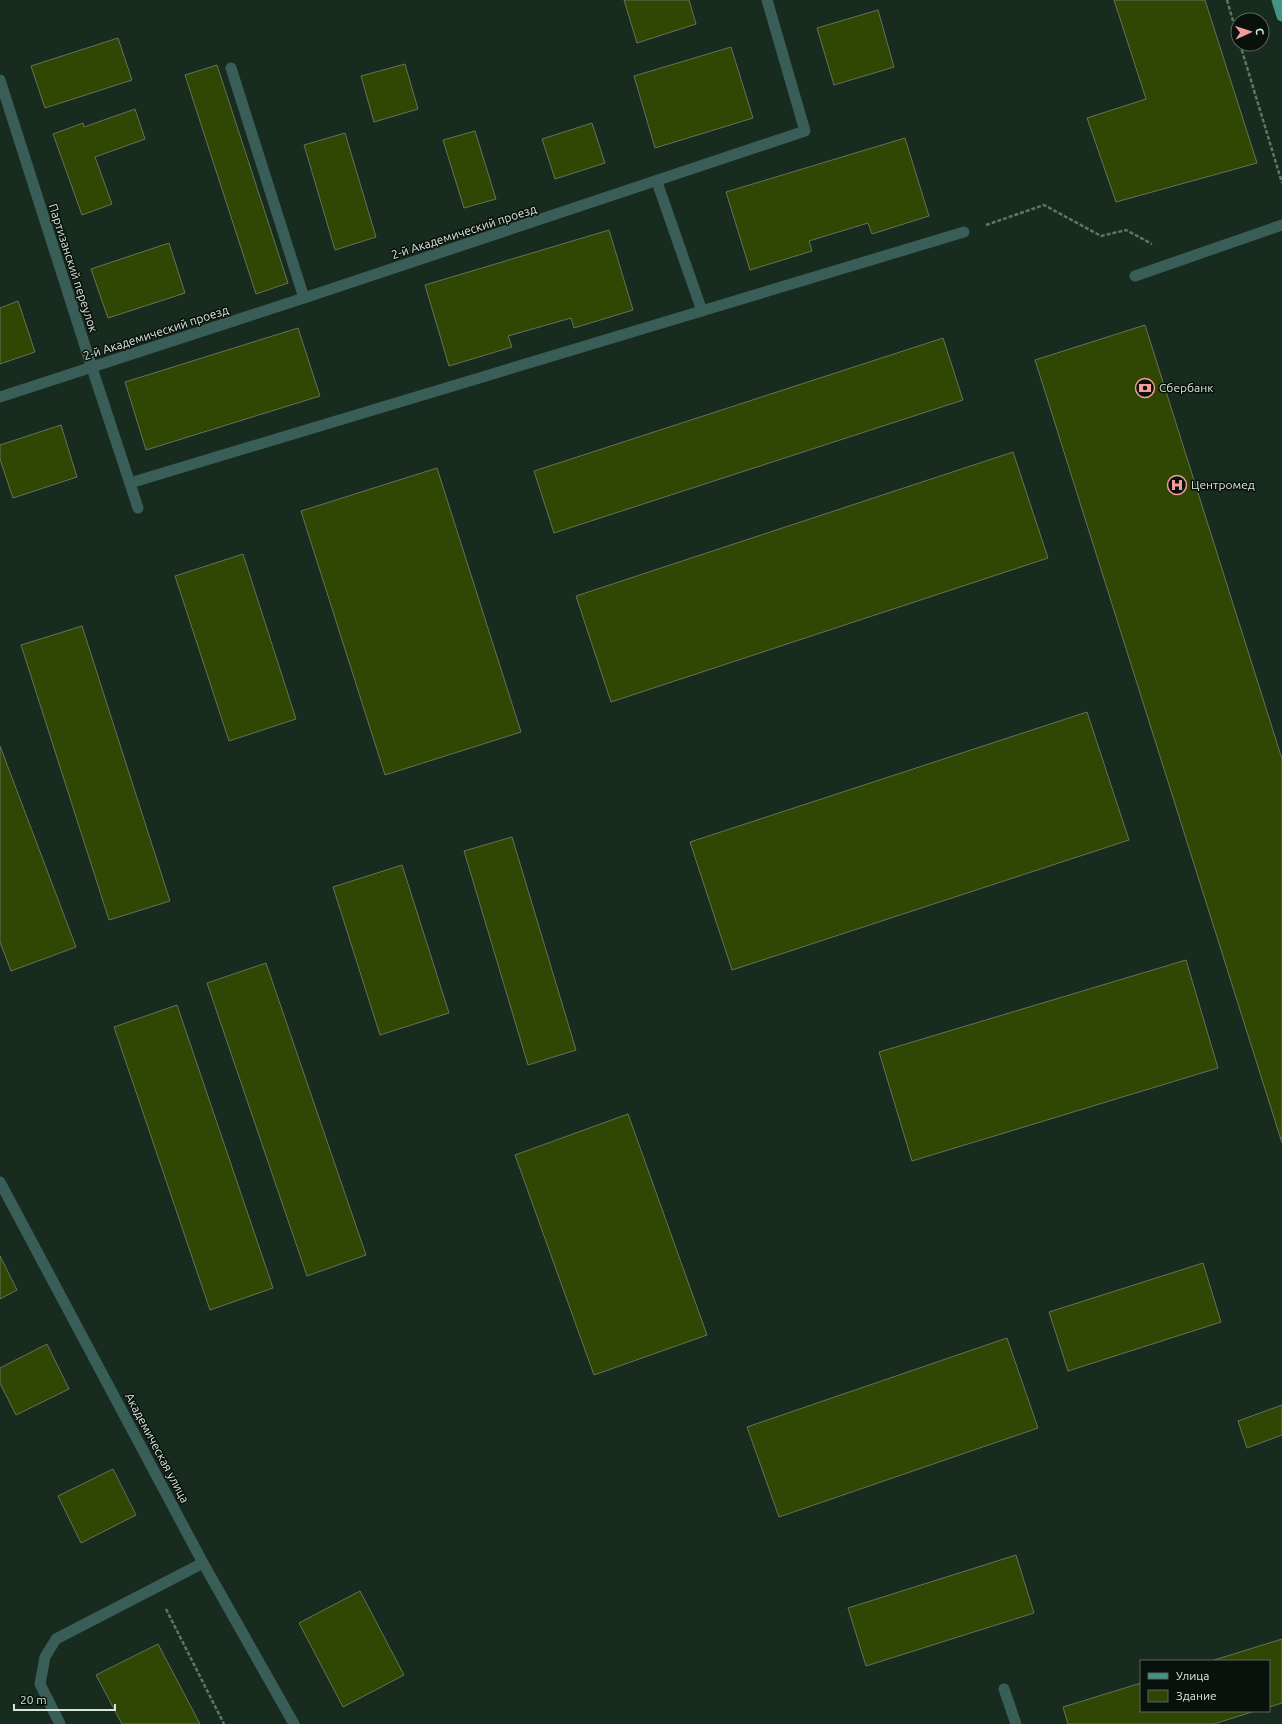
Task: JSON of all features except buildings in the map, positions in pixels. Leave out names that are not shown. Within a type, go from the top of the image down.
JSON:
[{"type":"main road","points":[[1277,0],[1282,16]]},
{"type":"street","name":"2-й Академический проезд","points":[[0,397],[657,182],[805,131],[767,0]]},
{"type":"street","points":[[231,68],[304,298]]},
{"type":"street","name":"Партизанский переулок","points":[[0,80],[138,508]]},
{"type":"street","points":[[657,182],[702,311]]},
{"type":"street","points":[[1135,276],[1282,225]]},
{"type":"street","points":[[130,483],[964,232]]},
{"type":"street","name":"Академическая улица","points":[[0,1182],[203,1563],[294,1724]]},
{"type":"street","points":[[60,1724],[40,1684],[45,1657],[56,1639],[203,1563]]},
{"type":"street","points":[[1004,1689],[1016,1724]]},
{"type":"path","points":[[1227,0],[1230,12]]},
{"type":"path","points":[[1242,52],[1282,183]]},
{"type":"path","points":[[964,232],[1044,205],[1101,236],[1126,230],[1181,259]]},
{"type":"path","points":[[155,1588],[224,1724]]},
{"type":"place","name":"Сбербанк","points":[[1145,388]]},
{"type":"place","name":"Центромед","points":[[1177,485]]}]
